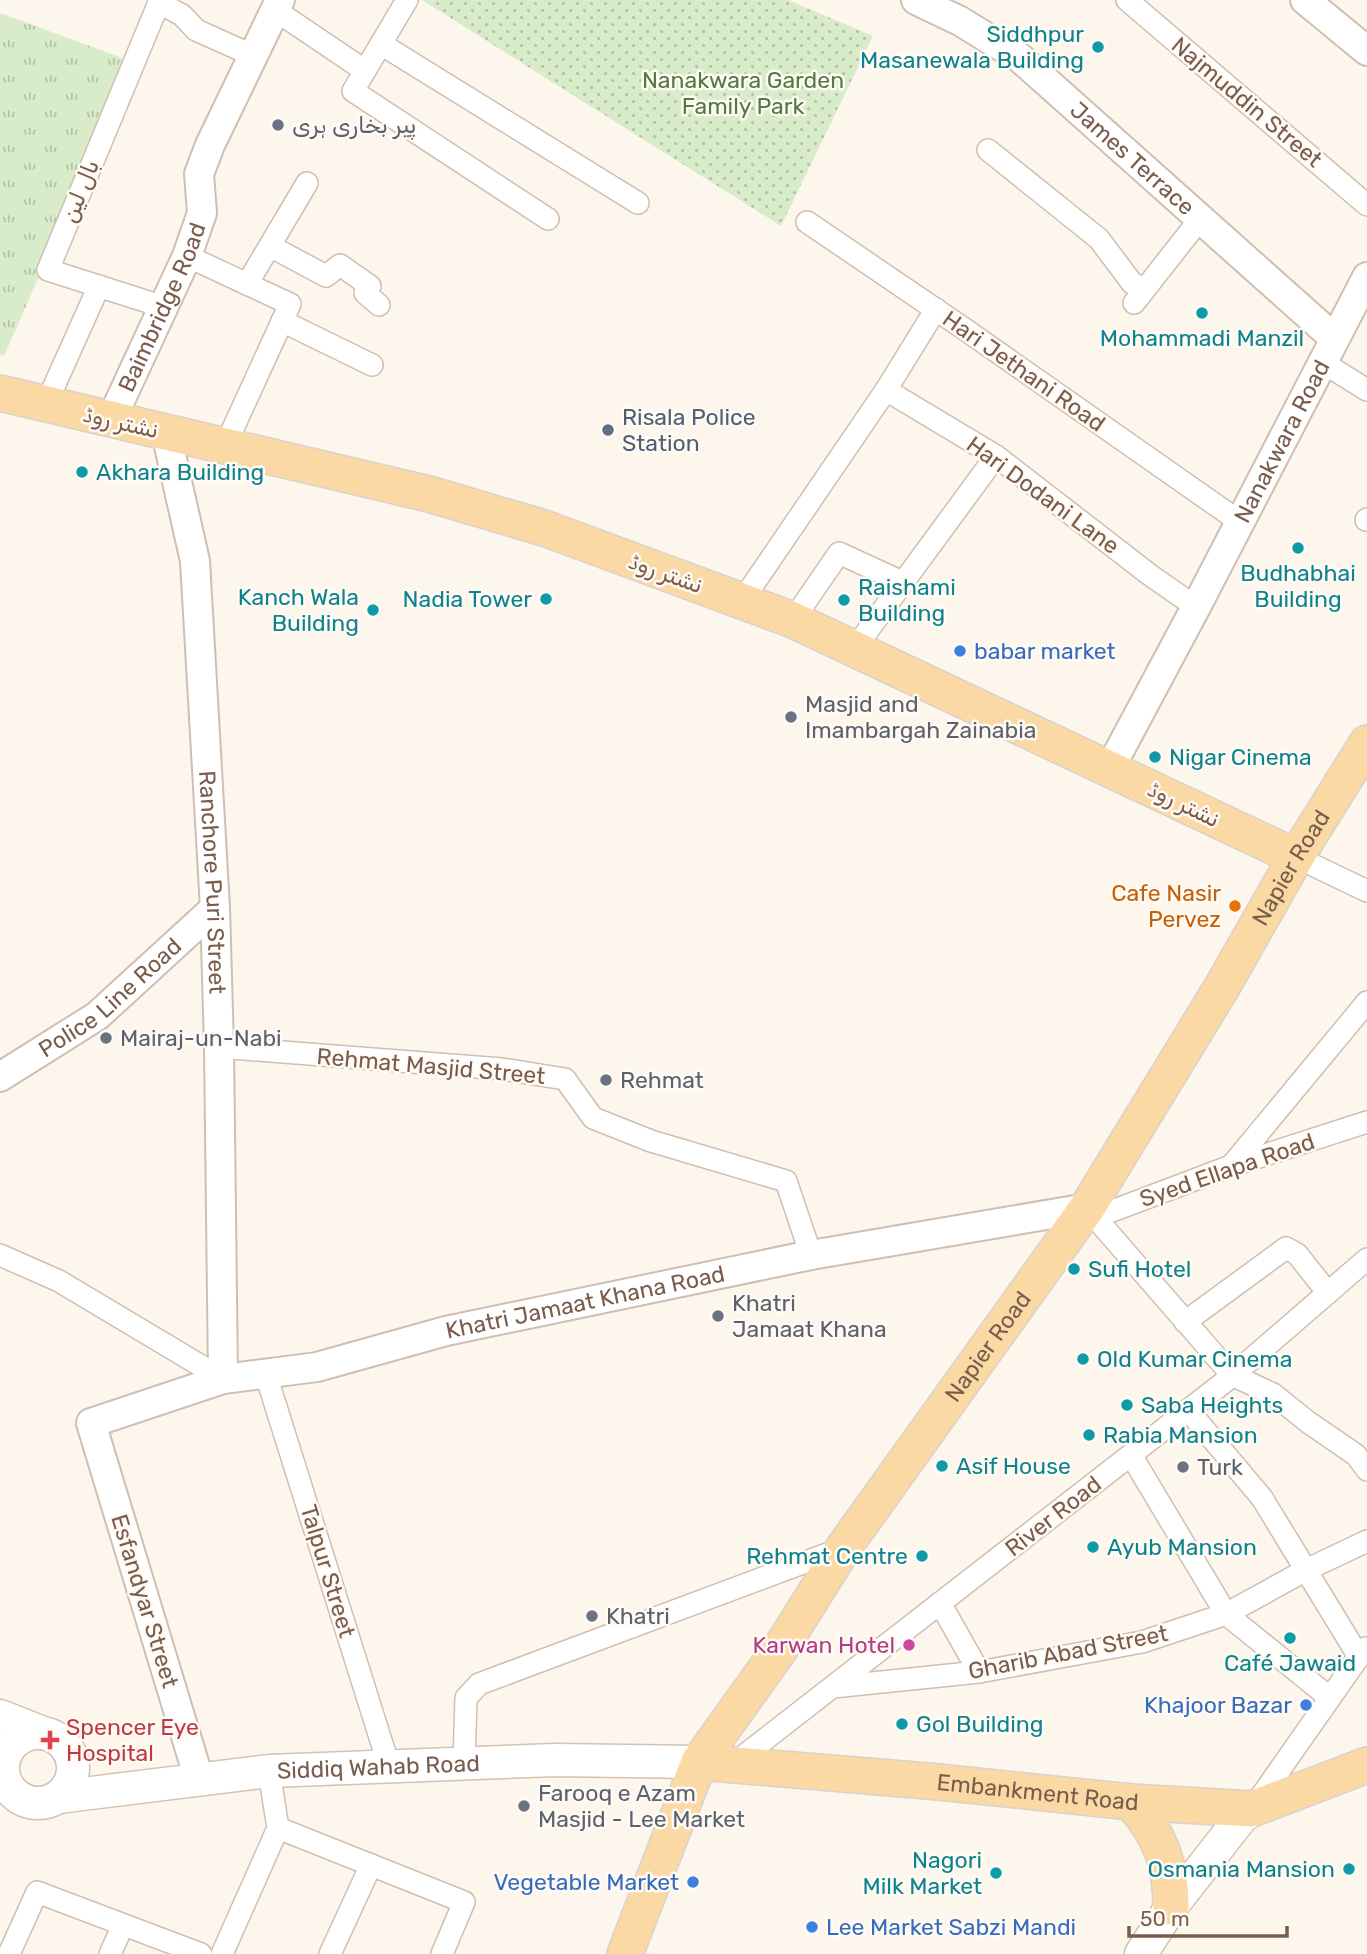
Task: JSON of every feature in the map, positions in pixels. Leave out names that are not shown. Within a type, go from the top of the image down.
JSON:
[{"type":"main road","name":"نشتر روڈ","points":[[0,393],[429,494],[531,524],[793,620],[1296,857]]},
{"type":"main road","name":"Napier Road","points":[[625,1954],[716,1764],[780,1649],[845,1547],[1087,1208],[1367,743]]},
{"type":"main road","points":[[0,1716],[43,1733],[60,1741],[73,1765],[70,1783],[49,1800],[32,1803],[15,1796],[4,1780],[5,1743],[25,1735],[43,1733]]},
{"type":"main road","name":"Siddiq Wahab Road","points":[[0,1813],[49,1800],[269,1771],[555,1760],[716,1764]]},
{"type":"main road","name":"Embankment Road","points":[[716,1764],[939,1782],[1247,1814],[1367,1777]]},
{"type":"main road","name":"Embankment Road","points":[[1247,1814],[1367,1765]]},
{"type":"main road","points":[[1131,1802],[1153,1829],[1166,1857],[1171,1880],[1171,1907]]},
{"type":"main road","points":[[1140,1954],[1171,1907],[1247,1814]]},
{"type":"street","points":[[407,0],[353,91],[548,219]]},
{"type":"street","name":"James Terrace","points":[[916,0],[960,21],[1020,58],[1200,219],[1328,350]]},
{"type":"street","name":"Najmuddin Street","points":[[1127,0],[1367,205]]},
{"type":"street","points":[[1305,0],[1367,51]]},
{"type":"street","points":[[160,1],[182,15],[196,30],[254,56]]},
{"type":"street","name":"بال لین","points":[[160,1],[48,270],[164,307]]},
{"type":"street","points":[[278,5],[364,70]]},
{"type":"street","name":"Baimbridge Road","points":[[111,420],[187,256],[202,213],[199,174],[210,145],[278,5]]},
{"type":"street","points":[[381,44],[638,203]]},
{"type":"street","points":[[988,150],[1098,239],[1139,296],[1200,219]]},
{"type":"street","points":[[247,284],[307,183]]},
{"type":"street","name":"Hari Jethani Road","points":[[807,222],[1240,522]]},
{"type":"street","points":[[270,246],[326,276],[341,265],[370,286],[365,293],[379,305]]},
{"type":"street","points":[[187,256],[290,304],[225,446]]},
{"type":"street","points":[[46,404],[99,286]]},
{"type":"street","name":"Nanakwara Road","points":[[1110,768],[1328,350],[1365,287]]},
{"type":"street","points":[[743,601],[886,390],[936,309]]},
{"type":"street","points":[[282,321],[372,365]]},
{"type":"street","points":[[1328,350],[1367,390]]},
{"type":"street","name":"Hari Dodani Lane","points":[[886,390],[996,456],[1150,575],[1196,607]]},
{"type":"street","name":"Ranchore Puri Street","points":[[166,433],[195,561],[215,908],[223,1379]]},
{"type":"street","points":[[855,648],[996,456]]},
{"type":"street","points":[[793,620],[839,554],[902,582]]},
{"type":"street","points":[[1296,857],[1367,891]]},
{"type":"street","name":"Police Line Road","points":[[0,1077],[97,1016],[215,908]]},
{"type":"street","points":[[1231,1166],[1367,1002]]},
{"type":"street","name":"Rehmat Masjid Street","points":[[219,1047],[502,1069],[565,1079],[593,1118],[651,1141],[786,1181],[811,1255]]},
{"type":"street","name":"Syed Ellapa Road","points":[[1087,1208],[1112,1211],[1231,1166],[1367,1122]]},
{"type":"street","points":[[1087,1208],[1232,1375],[1273,1394],[1356,1455],[1367,1470]]},
{"type":"street","name":"Khatri Jamaat Khana Road","points":[[91,1423],[223,1379],[317,1367],[446,1331],[811,1255],[1087,1208]]},
{"type":"street","points":[[1185,1322],[1286,1248],[1297,1254],[1328,1293]]},
{"type":"street","points":[[0,1255],[59,1281],[223,1379]]},
{"type":"street","name":"River Road","points":[[716,1764],[833,1687],[1232,1375],[1367,1259]]},
{"type":"street","name":"Talpur Street","points":[[266,1375],[389,1766]]},
{"type":"street","points":[[1188,1410],[1262,1498],[1306,1570],[1363,1651],[1247,1814]]},
{"type":"street","name":"Esfandyar Street","points":[[91,1423],[199,1779]]},
{"type":"street","points":[[1131,1455],[1226,1614],[1330,1698]]},
{"type":"street","name":"Gharib Abad Street","points":[[833,1687],[979,1672],[1142,1642],[1226,1614],[1306,1570],[1367,1541]]},
{"type":"street","points":[[464,1763],[466,1698],[479,1684],[845,1547]]},
{"type":"street","points":[[940,1603],[979,1672]]},
{"type":"street","points":[[222,1954],[278,1828],[269,1771]]},
{"type":"street","points":[[278,1828],[464,1902],[442,1954]]},
{"type":"street","points":[[330,1954],[371,1865]]},
{"type":"street","points":[[9,1954],[37,1892],[201,1954]]},
{"type":"street","points":[[110,1954],[123,1925]]},
{"type":"green space","name":"Nanakwara Garden Family Park","points":[[422,0],[788,0],[873,36],[781,226]]},
{"type":"green space","points":[[0,13],[133,62],[4,356],[0,355]]},
{"type":"place","name":"Siddhpur Masanewala Building","points":[[1098,47]]},
{"type":"place","name":"پیر بخاری ہری","points":[[278,125]]},
{"type":"place","name":"Mohammadi Manzil","points":[[1202,313]]},
{"type":"place","name":"Risala Police Station","points":[[608,430]]},
{"type":"place","name":"Akhara Building","points":[[82,472]]},
{"type":"place","name":"Budhabhai Building","points":[[1298,548]]},
{"type":"place","name":"Nadia Tower","points":[[546,599]]},
{"type":"place","name":"Raishami Building","points":[[844,600]]},
{"type":"place","name":"Kanch Wala Building","points":[[373,610]]},
{"type":"place","name":"babar market","points":[[960,651]]},
{"type":"place","name":"Masjid and Imambargah Zainabia","points":[[791,717]]},
{"type":"place","name":"Nigar Cinema","points":[[1155,757]]},
{"type":"place","name":"Cafe Nasir Pervez","points":[[1235,906]]},
{"type":"place","name":"Mairaj-un-Nabi","points":[[106,1038]]},
{"type":"place","name":"Rehmat","points":[[606,1080]]},
{"type":"place","name":"Sufi Hotel","points":[[1074,1269]]},
{"type":"place","name":"Khatri Jamaat Khana","points":[[718,1316]]},
{"type":"place","name":"Old Kumar Cinema","points":[[1083,1359]]},
{"type":"place","name":"Saba Heights","points":[[1127,1405]]},
{"type":"place","name":"Rabia Mansion","points":[[1089,1435]]},
{"type":"place","name":"Asif House","points":[[942,1466]]},
{"type":"place","name":"Turk","points":[[1183,1467]]},
{"type":"place","name":"Ayub Mansion","points":[[1093,1547]]},
{"type":"place","name":"Rehmat Centre","points":[[922,1556]]},
{"type":"place","name":"Khatri","points":[[592,1616]]},
{"type":"place","name":"Café Jawaid","points":[[1290,1638]]},
{"type":"place","name":"Karwan Hotel","points":[[909,1645]]},
{"type":"place","name":"Khajoor Bazar","points":[[1306,1705]]},
{"type":"place","name":"Gol Building","points":[[902,1724]]},
{"type":"place","name":"Spencer Eye Hospital","points":[[50,1740]]},
{"type":"place","name":"Farooq e Azam Masjid - Lee Market","points":[[524,1806]]},
{"type":"place","name":"Osmania Mansion","points":[[1349,1869]]},
{"type":"place","name":"Nagori Milk Market","points":[[996,1873]]},
{"type":"place","name":"Vegetable Market","points":[[693,1882]]},
{"type":"place","name":"Lee Market Sabzi Mandi","points":[[812,1927]]}]
